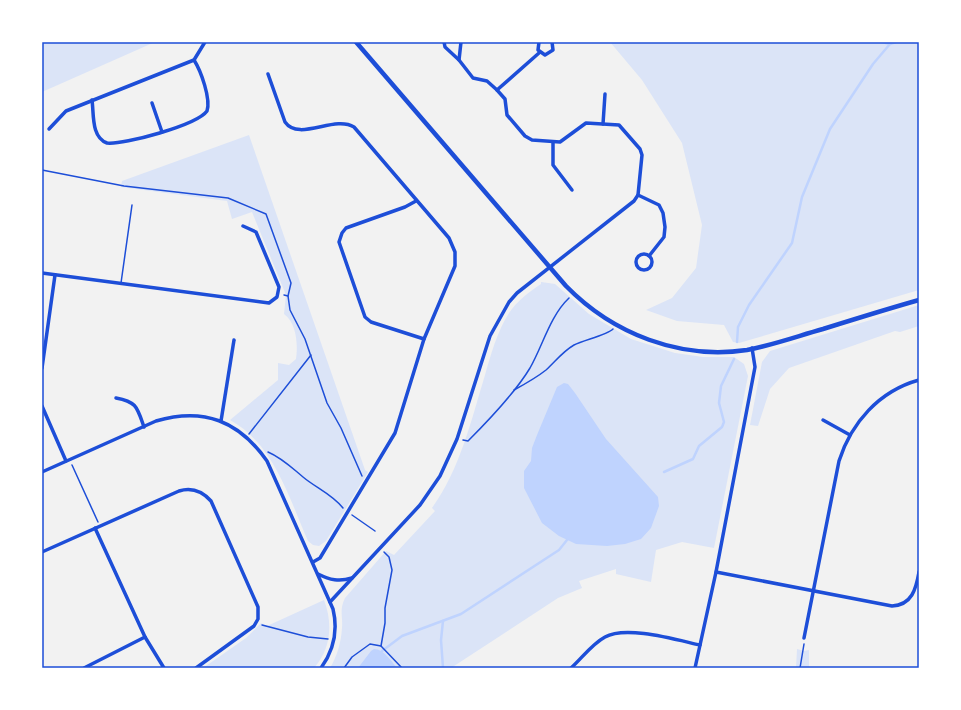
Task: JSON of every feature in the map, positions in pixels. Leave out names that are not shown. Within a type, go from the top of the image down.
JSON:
[{"type":"street","points":[[49,129],[63,112],[194,60],[205,42]]},
{"type":"street","points":[[356,42],[549,268],[593,311],[616,326],[658,344],[691,350],[719,352],[752,348],[919,300]]},
{"type":"street","points":[[330,602],[430,491],[440,476],[457,439],[490,336],[502,312],[517,293],[620,213],[638,195],[642,155],[640,149],[619,125],[586,123],[560,142],[532,140],[525,136],[507,115],[505,99],[497,90],[487,81],[473,78],[459,60],[445,47],[444,42]]},
{"type":"street","points":[[459,60],[461,42]]},
{"type":"street","points":[[539,42],[537,47],[540,52],[545,55],[551,53],[554,47],[552,42]]},
{"type":"street","points":[[497,90],[540,52]]},
{"type":"street","points":[[92,100],[98,138],[104,142],[113,143],[144,138],[199,118],[206,111],[208,102],[200,69],[194,60]]},
{"type":"street","points":[[268,74],[285,122],[293,129],[313,129],[334,123],[354,126],[416,201],[450,238],[456,257],[455,266],[424,339],[395,433],[320,558],[313,562]]},
{"type":"street","points":[[603,124],[605,94]]},
{"type":"street","points":[[152,103],[162,132]]},
{"type":"street","points":[[553,142],[553,165],[572,190]]},
{"type":"street","points":[[638,195],[659,205],[663,213],[665,227],[664,238],[649,256]]},
{"type":"street","points":[[416,201],[405,207],[346,228],[342,233],[339,242],[365,318],[371,322],[424,339]]},
{"type":"street","points":[[42,273],[263,303],[272,301],[278,294],[277,284],[256,232],[243,226]]},
{"type":"street","points":[[643,254],[649,256],[652,261],[651,267],[646,270],[640,269],[636,264],[638,258],[643,254]]},
{"type":"street","points":[[42,368],[55,275]]},
{"type":"street","points":[[221,421],[234,340]]},
{"type":"street","points":[[695,668],[716,572],[755,367],[752,348]]},
{"type":"street","points":[[804,638],[840,461],[850,435],[862,417],[878,402],[896,389],[919,380]]},
{"type":"street","points":[[116,398],[131,401],[134,404],[144,427]]},
{"type":"street","points":[[42,406],[68,460]]},
{"type":"street","points":[[42,472],[163,419],[182,415],[205,417],[221,421],[247,437],[267,461],[313,562],[335,615],[334,638],[330,654],[321,668]]},
{"type":"street","points":[[823,420],[850,435]]},
{"type":"street","points":[[42,552],[179,491],[189,489],[204,494],[211,502],[258,607],[257,621],[251,629],[196,668]]},
{"type":"street","points":[[96,528],[145,637],[164,668]]},
{"type":"street","points":[[716,572],[887,606],[897,606],[906,602],[912,596],[916,588],[919,572]]},
{"type":"street","points":[[318,574],[331,580],[340,581],[352,578]]},
{"type":"street","points":[[571,668],[599,641],[616,632],[629,632],[700,645]]},
{"type":"street","points":[[84,668],[145,637]]},
{"type":"lane","points":[[121,283],[132,205]]},
{"type":"path","points":[[42,170],[124,186],[228,198],[266,214],[291,283],[288,296],[290,310],[311,354],[327,403],[341,428],[363,478],[367,481]]},
{"type":"path","points":[[278,294],[288,296]]},
{"type":"path","points":[[457,439],[468,441],[513,391],[529,369],[549,328],[568,299],[574,294]]},
{"type":"path","points":[[513,391],[547,369],[556,359],[573,346],[590,338],[610,332],[616,326]]},
{"type":"path","points":[[247,437],[311,354]]},
{"type":"path","points":[[267,452],[274,454],[293,467],[304,478],[334,498],[344,510]]},
{"type":"path","points":[[68,460],[100,526]]},
{"type":"path","points":[[352,515],[375,531]]},
{"type":"path","points":[[381,646],[385,623],[385,608],[392,570],[389,556],[384,552],[388,548]]},
{"type":"path","points":[[257,621],[263,626],[278,631],[308,637],[334,638]]},
{"type":"path","points":[[800,668],[804,638]]},
{"type":"path","points":[[344,668],[352,657],[370,644],[381,646],[402,668]]},
{"type":"shaded area","points":[[42,42],[155,42],[42,92]]},
{"type":"shaded area","points":[[610,42],[919,42],[919,290],[739,343],[733,342],[724,325],[677,321],[646,310],[672,298],[696,268],[702,225],[682,143],[642,80]]},
{"type":"shaded area","points":[[249,135],[365,470],[368,472],[326,541],[319,546],[313,545],[308,541],[287,490],[269,457],[245,430],[230,420],[278,380],[278,363],[289,365],[296,359],[297,354],[296,335],[292,323],[284,314],[286,295],[252,212],[232,219],[227,201],[121,187],[122,181]]},
{"type":"shaded area","points":[[541,282],[555,284],[589,314],[631,339],[675,353],[703,357],[734,357],[744,364],[748,376],[714,548],[682,542],[656,550],[651,582],[616,574],[616,569],[579,581],[582,588],[558,598],[451,668],[330,668],[340,644],[342,610],[345,598],[386,551],[394,555],[435,511],[432,508],[450,477],[464,444],[492,351],[501,328],[509,313],[528,294],[541,284]]},
{"type":"shaded area","points":[[919,305],[919,326],[900,332],[895,331],[789,368],[770,389],[758,426],[750,425],[762,362],[770,351]]},
{"type":"shaded area","points":[[324,600],[329,618],[329,636],[324,653],[314,668],[203,668],[246,638],[261,623],[267,626]]},
{"type":"shaded area","points":[[797,649],[804,651],[809,650],[809,668],[796,668]]},
{"type":"water","points":[[564,383],[568,384],[575,393],[606,439],[658,497],[659,506],[651,528],[641,539],[625,544],[607,546],[576,544],[559,536],[542,523],[524,488],[524,471],[531,461],[532,448],[557,387]]},
{"type":"water","points":[[374,649],[384,653],[397,668],[358,668]]},
{"type":"waterway","points":[[882,42],[890,44],[896,42]]},
{"type":"waterway","points":[[737,342],[738,327],[749,305],[792,243],[802,197],[830,129],[873,64],[890,44]]},
{"type":"waterway","points":[[664,472],[693,459],[699,446],[722,427],[724,422],[719,403],[721,386],[734,359]]},
{"type":"waterway","points":[[382,651],[402,636],[461,614],[559,550],[567,540]]},
{"type":"waterway","points":[[443,621],[441,640],[443,668]]}]
